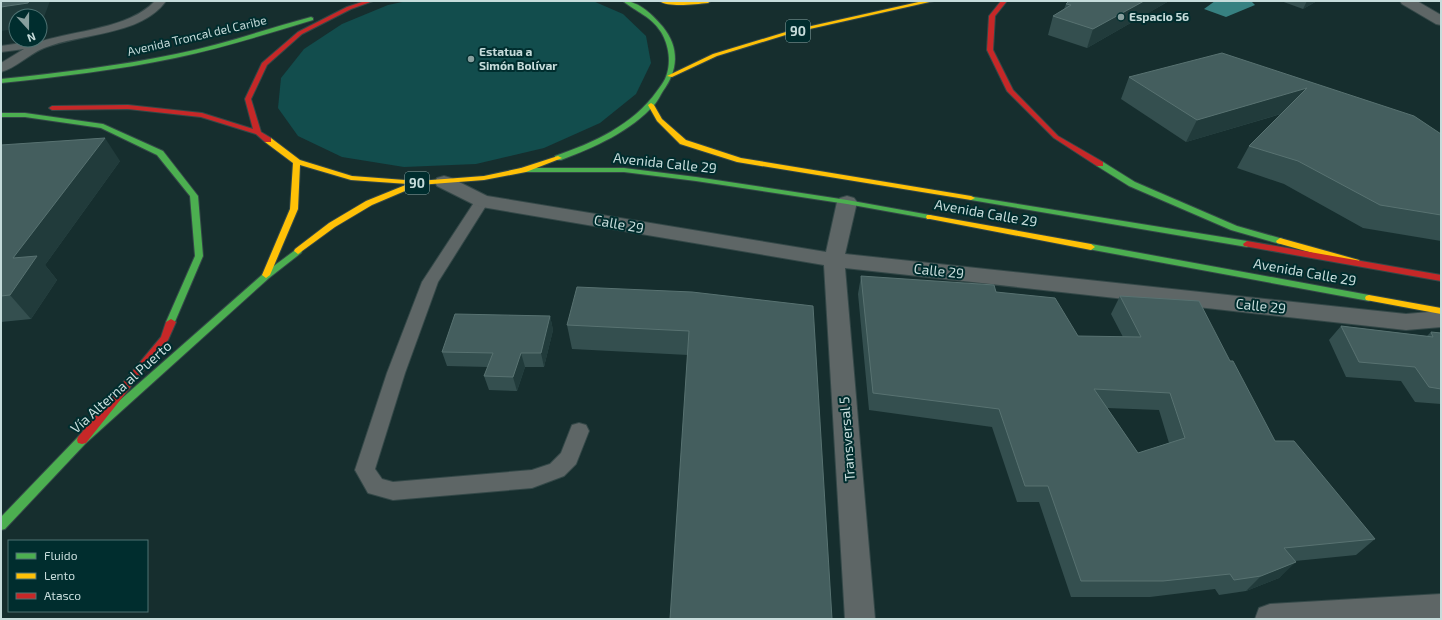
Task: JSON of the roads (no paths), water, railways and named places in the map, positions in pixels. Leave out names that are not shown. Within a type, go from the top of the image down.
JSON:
[{"type":"main road","points":[[258,133],[248,99],[264,64],[300,33],[349,8],[370,1]]},
{"type":"main road","name":"90","points":[[1,111],[33,108],[128,107],[202,115],[258,133],[297,162],[351,178],[418,183],[484,178],[523,170],[577,152],[620,130],[651,105],[670,76],[673,56],[668,37],[656,21],[638,7],[626,1]]},
{"type":"main road","points":[[662,1],[680,3],[708,1]]},
{"type":"main road","name":"90","points":[[670,76],[715,55],[791,32],[931,1]]},
{"type":"main road","points":[[1004,1],[992,16],[990,50],[1010,91],[1056,137],[1132,184],[1234,228],[1356,262]]},
{"type":"main road","name":"Avenida Troncal del Caribe","points":[[1,81],[62,75],[156,60],[229,43],[349,8]]},
{"type":"main road","name":"Avenida Calle 29","points":[[651,105],[659,120],[683,142],[740,160],[1356,262],[1441,278]]},
{"type":"main road","points":[[1,115],[25,115],[102,126],[160,153],[194,196],[199,256],[165,338],[82,440]]},
{"type":"main road","name":"Vía Alterna al Puerto","points":[[266,276],[294,209],[297,162]]},
{"type":"main road","name":"Avenida Calle 29","points":[[523,170],[624,170],[696,179],[847,202],[1441,311]]},
{"type":"main road","name":"Vía Alterna al Puerto","points":[[1,525],[82,440],[266,276],[332,225],[369,203],[418,183]]},
{"type":"street","points":[[1407,1],[1441,21]]},
{"type":"street","name":"Calle 29","points":[[444,182],[482,201],[834,260],[1406,322],[1441,319]]},
{"type":"street","name":"Transversal 5","points":[[847,202],[834,260],[860,619]]},
{"type":"street","points":[[1270,619],[1441,609]]},
{"type":"lane","points":[[48,43],[126,24],[156,8],[161,1]]},
{"type":"lane","points":[[1,68],[37,48]]},
{"type":"lane","points":[[482,201],[430,282],[396,373],[365,470],[374,487],[394,491],[532,479],[557,470],[569,458],[579,431]]},
{"type":"place","name":"Espacio 56","points":[[1121,17]]},
{"type":"place","name":"Estatua a Simón Bolívar","points":[[471,59]]}]
